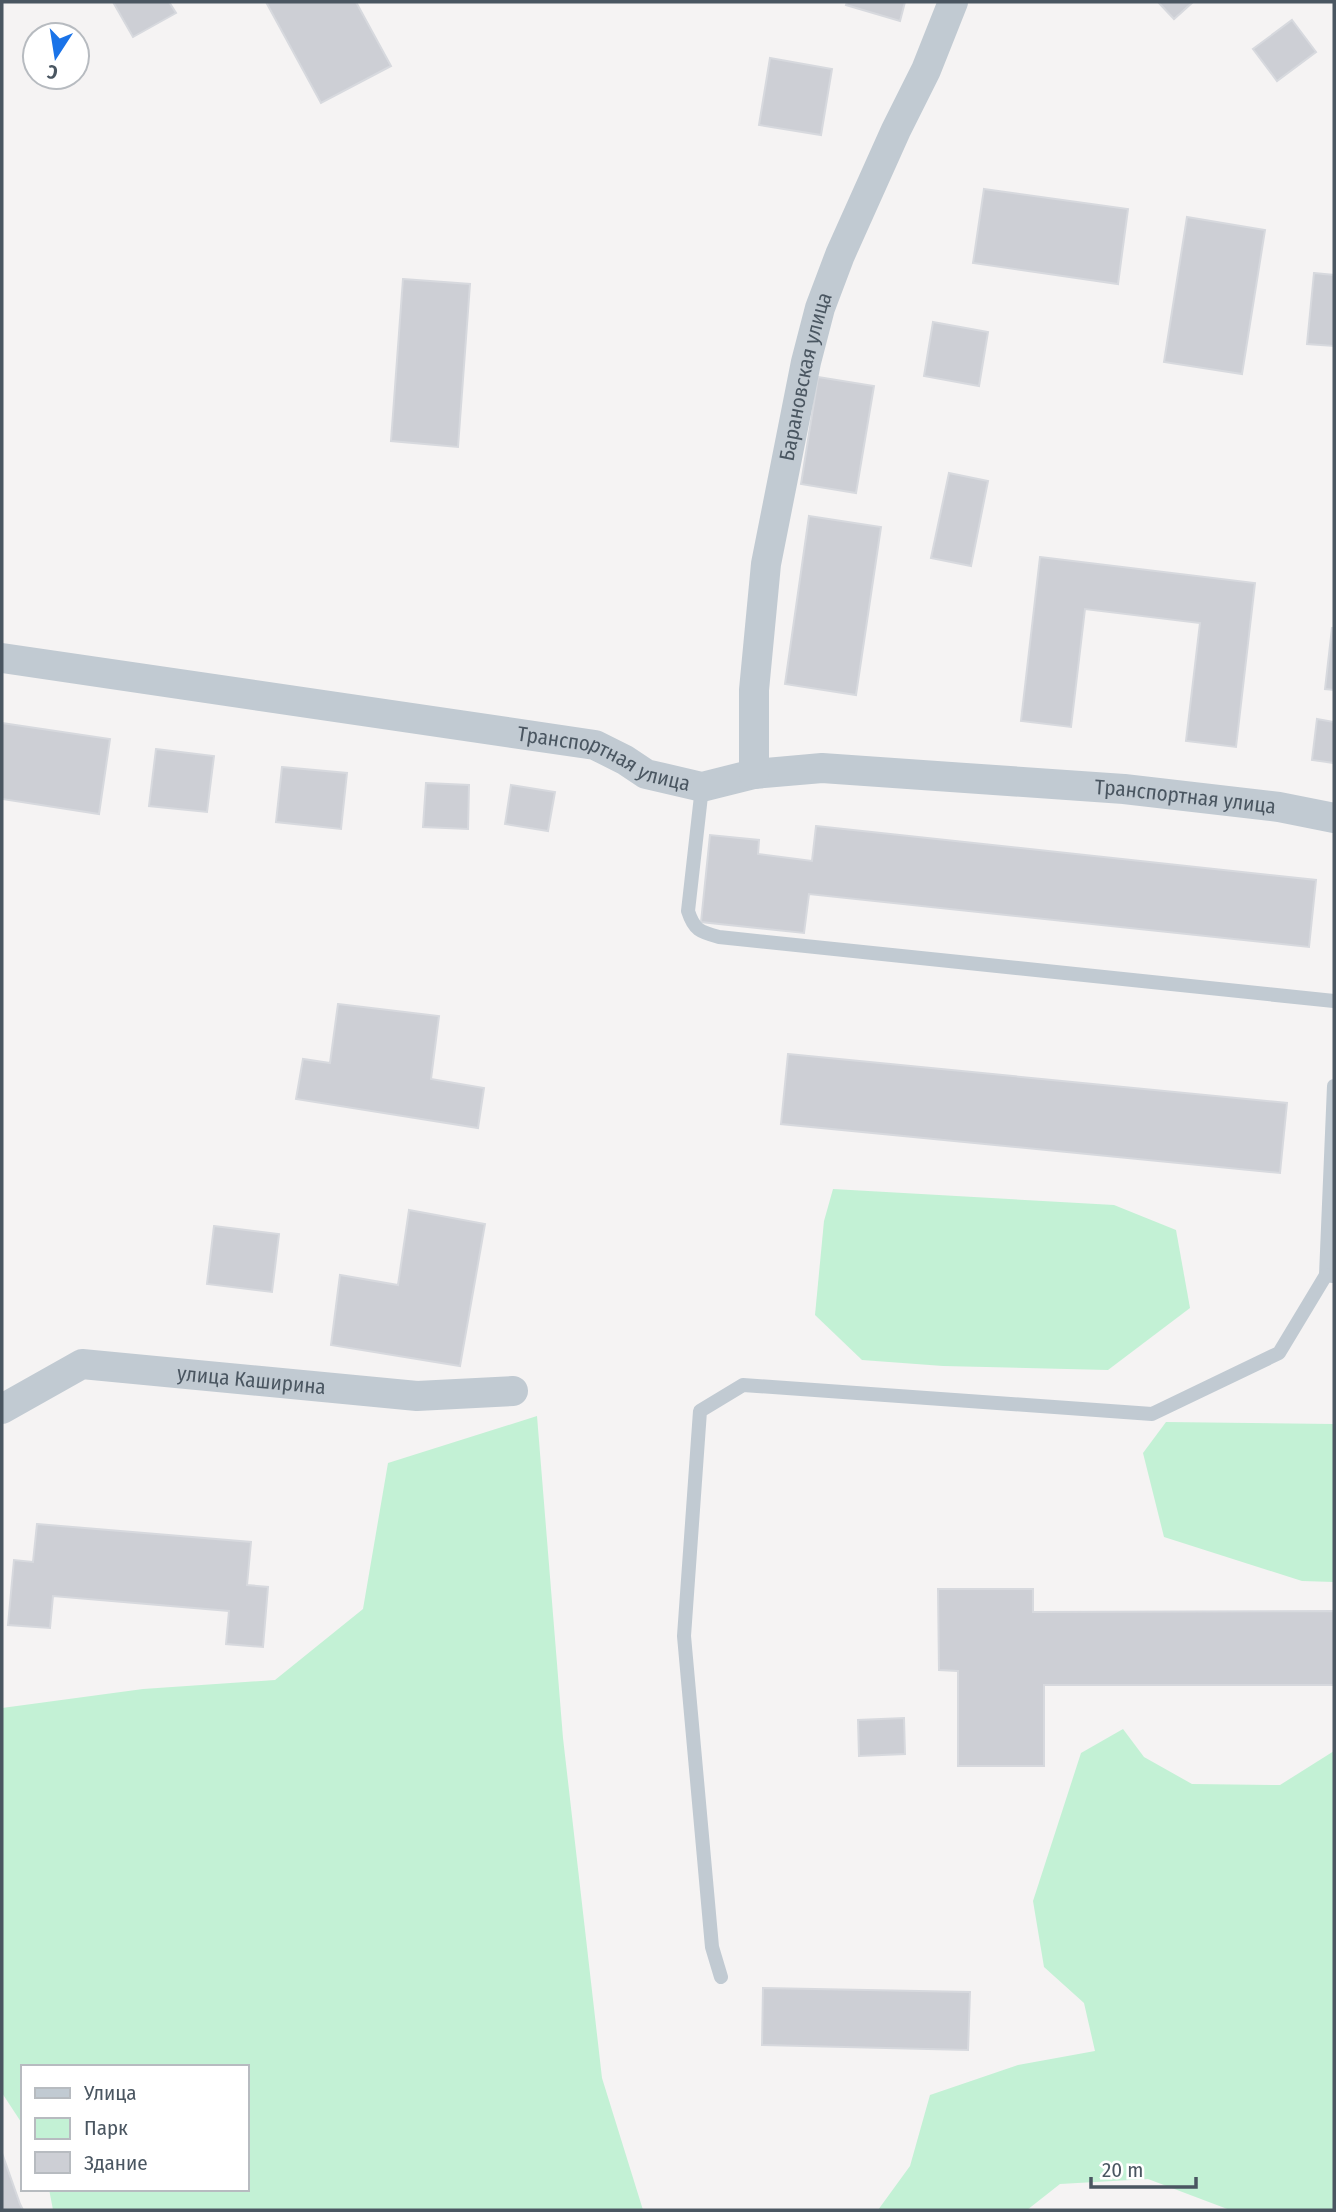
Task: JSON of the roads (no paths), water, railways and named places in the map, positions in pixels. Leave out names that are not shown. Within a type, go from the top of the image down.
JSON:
[{"type":"street","name":"Барановская улица","points":[[754,774],[754,690],[766,564],[806,362],[820,308],[840,255],[926,70],[953,2]]},
{"type":"street","name":"Транспортная улица","points":[[2,658],[594,745],[646,774],[702,787],[754,774],[822,768],[1124,789],[1279,807],[1334,818]]},
{"type":"street","name":"улица Каширина","points":[[2,1409],[82,1364],[417,1396],[513,1391]]},
{"type":"lane","points":[[702,787],[688,911],[692,924],[703,933],[719,937],[1334,1001]]},
{"type":"lane","points":[[721,1977],[712,1947],[684,1636],[700,1411],[743,1384],[1152,1414],[1279,1353],[1330,1276],[1334,1086]]}]
